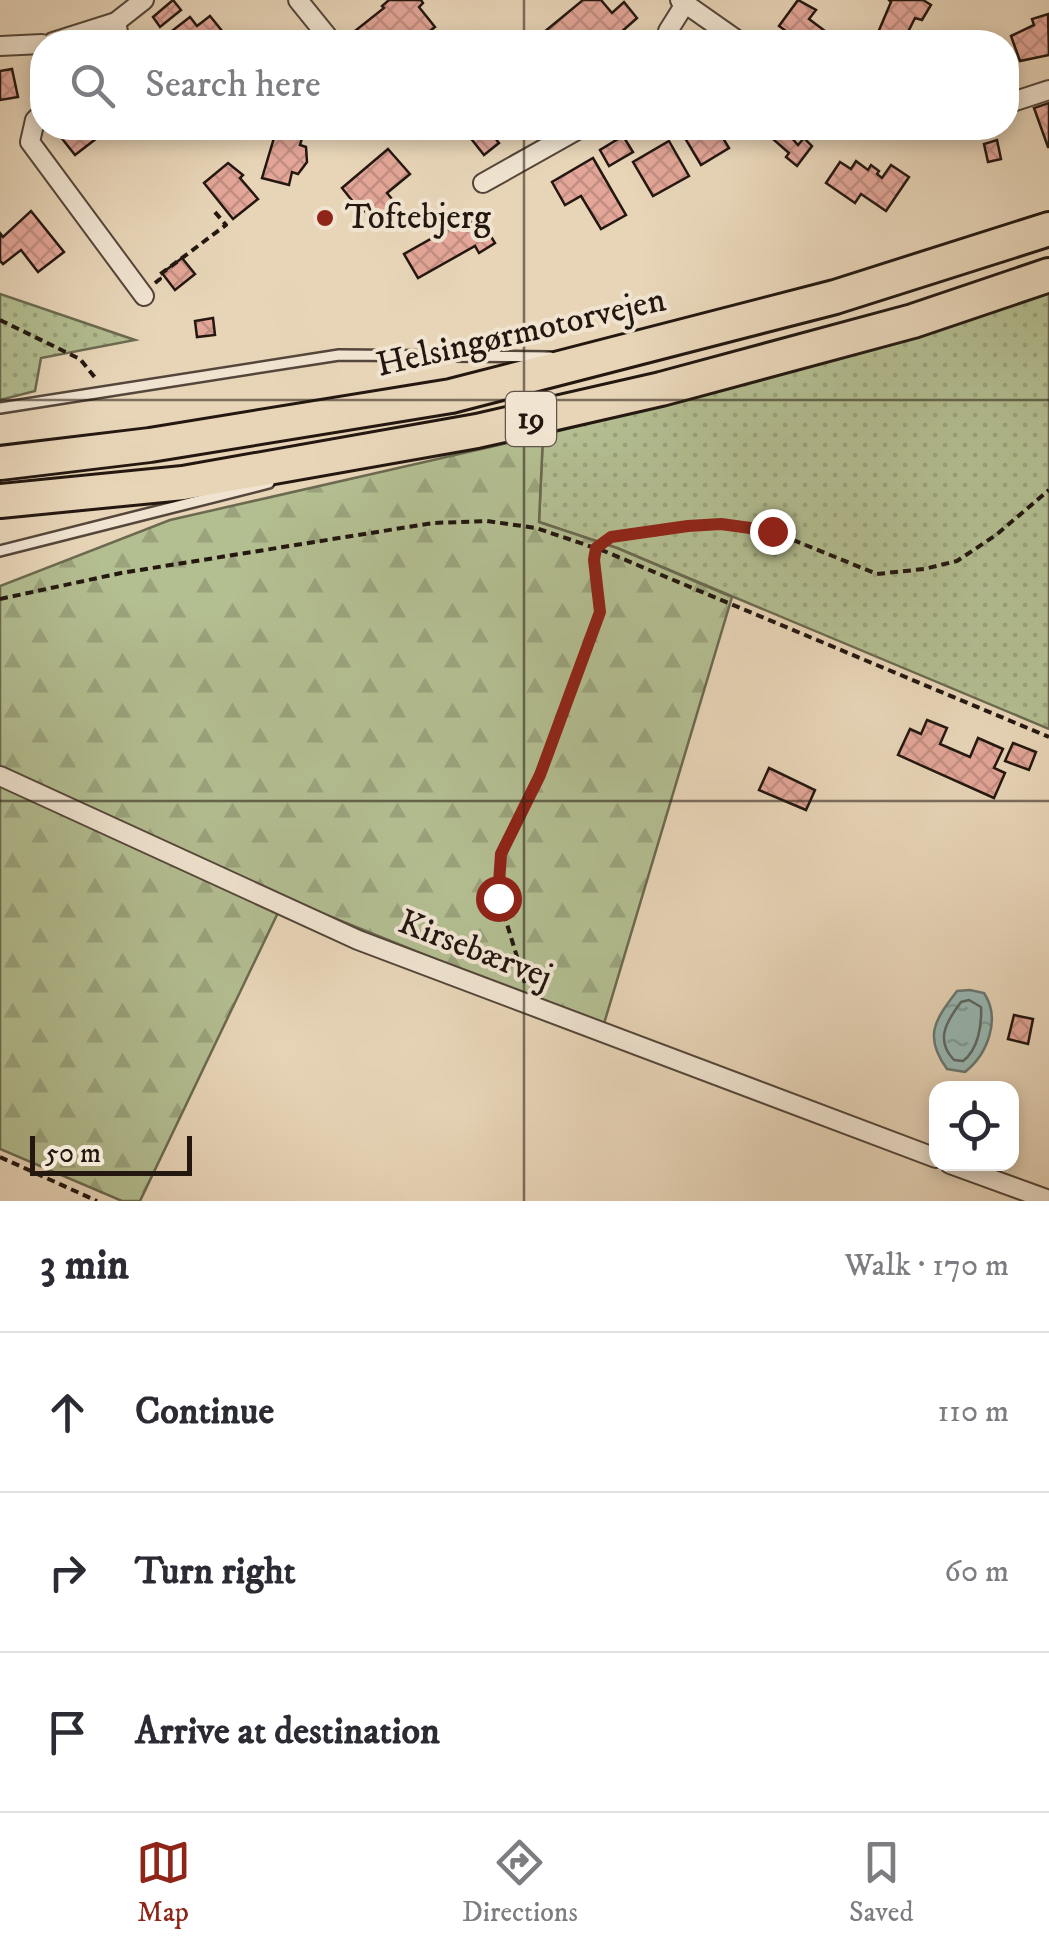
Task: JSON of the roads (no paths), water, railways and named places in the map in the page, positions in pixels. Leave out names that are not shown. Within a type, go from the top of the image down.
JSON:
[{"type":"highway","name":"Helsingørmotorvejen","points":[[0,463],[150,446],[451,396],[836,297],[1049,229]]},
{"type":"highway","name":"19","points":[[0,501],[183,483],[476,431],[661,389],[895,326],[1049,275]]},
{"type":"street","points":[[91,30],[116,22],[144,0]]},
{"type":"street","points":[[298,0],[322,30]]},
{"type":"street","points":[[668,30],[683,2],[723,30]]},
{"type":"street","points":[[116,22],[118,30]]},
{"type":"street","points":[[0,46],[30,45]]},
{"type":"street","points":[[1019,100],[1049,90]]},
{"type":"street","points":[[30,140],[143,295]]},
{"type":"street","points":[[483,184],[559,140]]},
{"type":"street","name":"Kirsebærvej","points":[[0,776],[358,940],[929,1155]]},
{"type":"street","points":[[969,1171],[1049,1200]]},
{"type":"lane","points":[[0,408],[339,355],[544,356],[582,362]]},
{"type":"lane","points":[[305,474],[476,431]]},
{"type":"lane","points":[[0,551],[286,479]]},
{"type":"water","points":[[957,991],[984,993],[989,1003],[992,1024],[986,1046],[965,1072],[947,1069],[935,1047],[935,1028]]},
{"type":"place","name":"Toftebjerg","points":[[325,218]]}]
